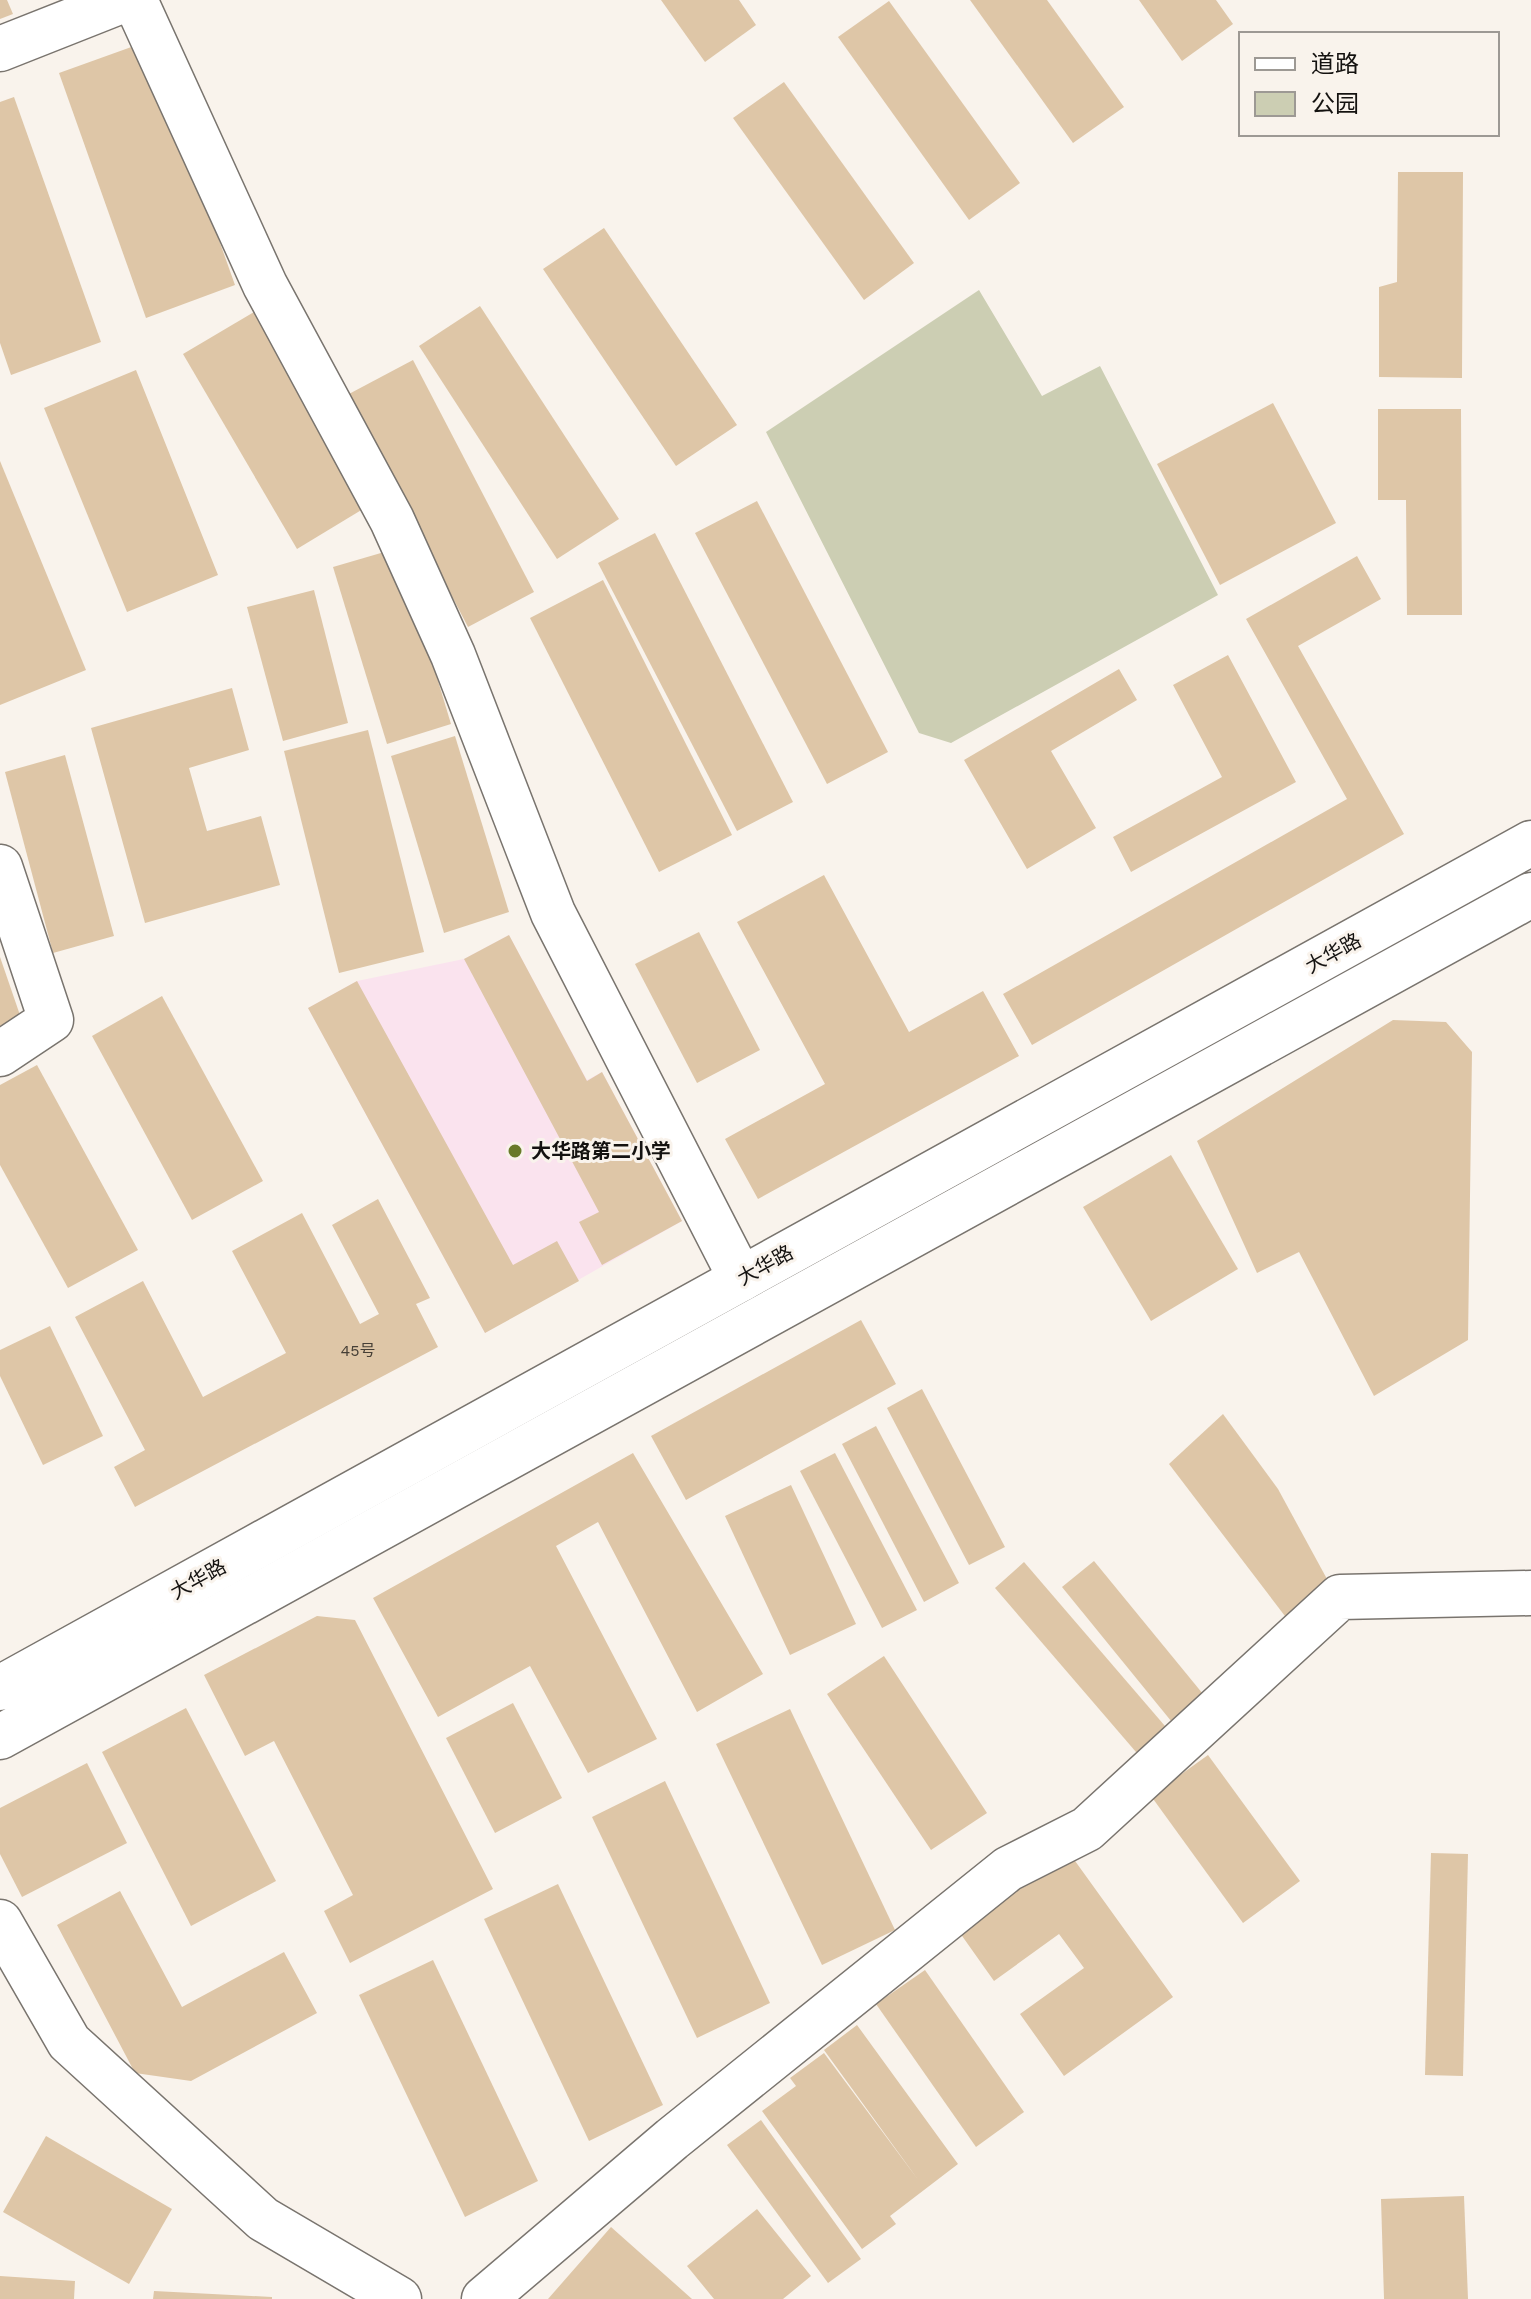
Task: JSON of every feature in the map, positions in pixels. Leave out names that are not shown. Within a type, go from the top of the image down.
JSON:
[{"type":"street","points":[[0,49],[124,0]]},
{"type":"street","points":[[135,0],[265,285],[392,520],[453,655],[553,913],[741,1279]]},
{"type":"street","name":"大华路","points":[[0,1688],[1531,843]]},
{"type":"street","points":[[0,867],[51,1020],[0,1054]]},
{"type":"street","points":[[0,1737],[1531,895]]},
{"type":"street","points":[[484,2299],[672,2139],[1008,1869],[1087,1829],[1340,1597],[1531,1593]]},
{"type":"street","points":[[0,1922],[69,2042],[263,2219],[399,2299]]},
{"type":"shaded area","name":"大华路第二小学","points":[[509,935],[587,1080],[602,1072],[682,1221],[485,1333],[308,1008],[357,981],[464,959]]},
{"type":"green space","points":[[979,290],[1042,396],[1100,366],[1218,595],[951,743],[919,733],[766,432]]},
{"type":"building","points":[[0,0],[7,0],[13,14],[0,19]]},
{"type":"building","points":[[661,0],[739,0],[756,25],[705,62]]},
{"type":"building","points":[[970,0],[1047,0],[1124,107],[1073,143]]},
{"type":"building","points":[[1139,0],[1216,0],[1233,24],[1182,61]]},
{"type":"building","points":[[889,1],[1020,183],[969,220],[838,37]]},
{"type":"building","points":[[148,41],[235,285],[146,318],[59,73]]},
{"type":"building","points":[[784,82],[914,263],[864,300],[733,118]]},
{"type":"building","points":[[14,97],[101,342],[11,375],[0,343],[0,102]]},
{"type":"building","points":[[1398,172],[1463,172],[1462,378],[1379,377],[1379,287],[1397,282]]},
{"type":"building","points":[[604,228],[737,425],[676,466],[543,269]]},
{"type":"building","points":[[480,306],[619,519],[557,559],[419,346]]},
{"type":"building","points":[[254,312],[368,506],[297,549],[183,354]]},
{"type":"building","points":[[413,360],[534,592],[468,627],[347,395]]},
{"type":"building","points":[[136,370],[218,575],[127,612],[44,408]]},
{"type":"building","points":[[1273,403],[1336,523],[1220,585],[1157,464]]},
{"type":"building","points":[[1378,409],[1461,409],[1462,615],[1407,615],[1406,500],[1378,500]]},
{"type":"building","points":[[0,461],[86,670],[0,705]]},
{"type":"building","points":[[757,501],[888,752],[827,784],[695,533]]},
{"type":"building","points":[[655,533],[793,802],[737,831],[598,563]]},
{"type":"building","points":[[398,548],[451,724],[387,744],[333,567]]},
{"type":"building","points":[[1357,556],[1381,599],[1298,646],[1404,834],[1032,1045],[1003,994],[1347,799],[1246,619]]},
{"type":"building","points":[[603,580],[732,835],[659,872],[530,618]]},
{"type":"building","points":[[314,590],[348,723],[283,741],[247,607]]},
{"type":"building","points":[[1228,655],[1296,782],[1131,872],[1113,837],[1222,777],[1173,685]]},
{"type":"building","points":[[1119,669],[1137,700],[1051,751],[1096,828],[1027,869],[964,760]]},
{"type":"building","points":[[232,688],[249,750],[189,768],[207,831],[261,816],[280,885],[145,923],[91,728]]},
{"type":"building","points":[[368,730],[424,952],[339,973],[284,751]]},
{"type":"building","points":[[455,736],[509,912],[444,933],[391,756]]},
{"type":"building","points":[[65,755],[114,936],[53,953],[5,772]]},
{"type":"building","points":[[824,875],[909,1032],[983,991],[1019,1056],[758,1199],[725,1139],[825,1084],[737,922]]},
{"type":"building","points":[[699,932],[760,1050],[697,1083],[635,964]]},
{"type":"building","points":[[509,935],[587,1081],[602,1072],[682,1221],[602,1265],[579,1222],[599,1212],[464,959]]},
{"type":"building","points":[[0,957],[21,1018],[0,1026]]},
{"type":"building","points":[[357,981],[513,1265],[557,1241],[579,1281],[485,1333],[308,1008]]},
{"type":"building","points":[[162,996],[263,1181],[192,1220],[92,1036]]},
{"type":"building","points":[[1393,1020],[1446,1022],[1472,1052],[1468,1340],[1374,1396],[1299,1252],[1257,1273],[1197,1141]]},
{"type":"building","points":[[37,1065],[138,1250],[68,1288],[0,1165],[0,1085]]},
{"type":"building","points":[[1171,1155],[1238,1269],[1151,1321],[1083,1207]]},
{"type":"building","points":[[378,1199],[430,1298],[416,1304],[438,1347],[135,1507],[114,1467],[145,1450],[75,1317],[143,1281],[203,1397],[286,1353],[232,1251],[302,1213],[360,1324],[379,1314],[332,1225]]},
{"type":"building","points":[[861,1320],[896,1384],[686,1500],[651,1436]]},
{"type":"building","points":[[50,1326],[103,1436],[43,1465],[0,1376],[0,1350]]},
{"type":"building","points":[[922,1389],[1005,1547],[969,1565],[887,1408]]},
{"type":"building","points":[[1223,1414],[1278,1489],[1327,1579],[1288,1620],[1169,1464]]},
{"type":"building","points":[[876,1426],[959,1583],[924,1602],[842,1444]]},
{"type":"building","points":[[633,1453],[763,1674],[697,1712],[598,1522],[556,1546],[657,1739],[588,1773],[530,1666],[438,1717],[373,1598]]},
{"type":"building","points":[[835,1453],[917,1610],[882,1628],[800,1471]]},
{"type":"building","points":[[791,1485],[856,1624],[790,1655],[725,1516]]},
{"type":"building","points":[[1094,1561],[1212,1705],[1180,1732],[1062,1587]]},
{"type":"building","points":[[1024,1562],[1171,1733],[1142,1759],[995,1588]]},
{"type":"building","points":[[317,1616],[355,1620],[493,1889],[350,1963],[324,1911],[353,1895],[274,1741],[245,1756],[204,1675]]},
{"type":"building","points":[[884,1656],[987,1813],[931,1850],[827,1694]]},
{"type":"building","points":[[513,1703],[562,1798],[495,1833],[446,1738]]},
{"type":"building","points":[[186,1708],[276,1881],[191,1926],[102,1752]]},
{"type":"building","points":[[790,1709],[895,1930],[822,1965],[716,1744]]},
{"type":"building","points":[[1208,1755],[1300,1881],[1243,1923],[1151,1796]]},
{"type":"building","points":[[87,1763],[127,1843],[22,1897],[0,1854],[0,1808]]},
{"type":"building","points":[[665,1781],[770,2003],[697,2038],[592,1817]]},
{"type":"building","points":[[1065,1847],[1173,1997],[1064,2076],[1020,2014],[1084,1968],[1059,1934],[994,1981],[955,1926]]},
{"type":"building","points":[[1431,1853],[1468,1854],[1463,2076],[1425,2075]]},
{"type":"building","points":[[558,1884],[663,2105],[589,2141],[484,1919]]},
{"type":"building","points":[[120,1891],[182,2007],[284,1952],[317,2013],[191,2081],[135,2073],[57,1925]]},
{"type":"building","points":[[433,1960],[538,2181],[465,2217],[359,1995]]},
{"type":"building","points":[[925,1970],[1024,2112],[976,2147],[876,2004]]},
{"type":"building","points":[[857,2025],[958,2164],[890,2216],[896,2224],[862,2249],[762,2111],[796,2086],[790,2078],[824,2053],[919,2181],[824,2050]]},
{"type":"building","points":[[761,2120],[861,2259],[828,2283],[727,2145]]},
{"type":"building","points":[[46,2136],[172,2209],[129,2284],[3,2212]]},
{"type":"building","points":[[1464,2196],[1468,2299],[1384,2299],[1381,2199]]},
{"type":"building","points":[[757,2209],[811,2276],[783,2299],[714,2299],[687,2266]]},
{"type":"building","points":[[611,2227],[692,2299],[548,2299]]},
{"type":"building","points":[[0,2276],[75,2281],[74,2299],[0,2299]]},
{"type":"building","points":[[154,2291],[272,2297],[272,2299],[153,2299]]},
{"type":"place","name":"大华路第二小学","points":[[515,1151]]}]
